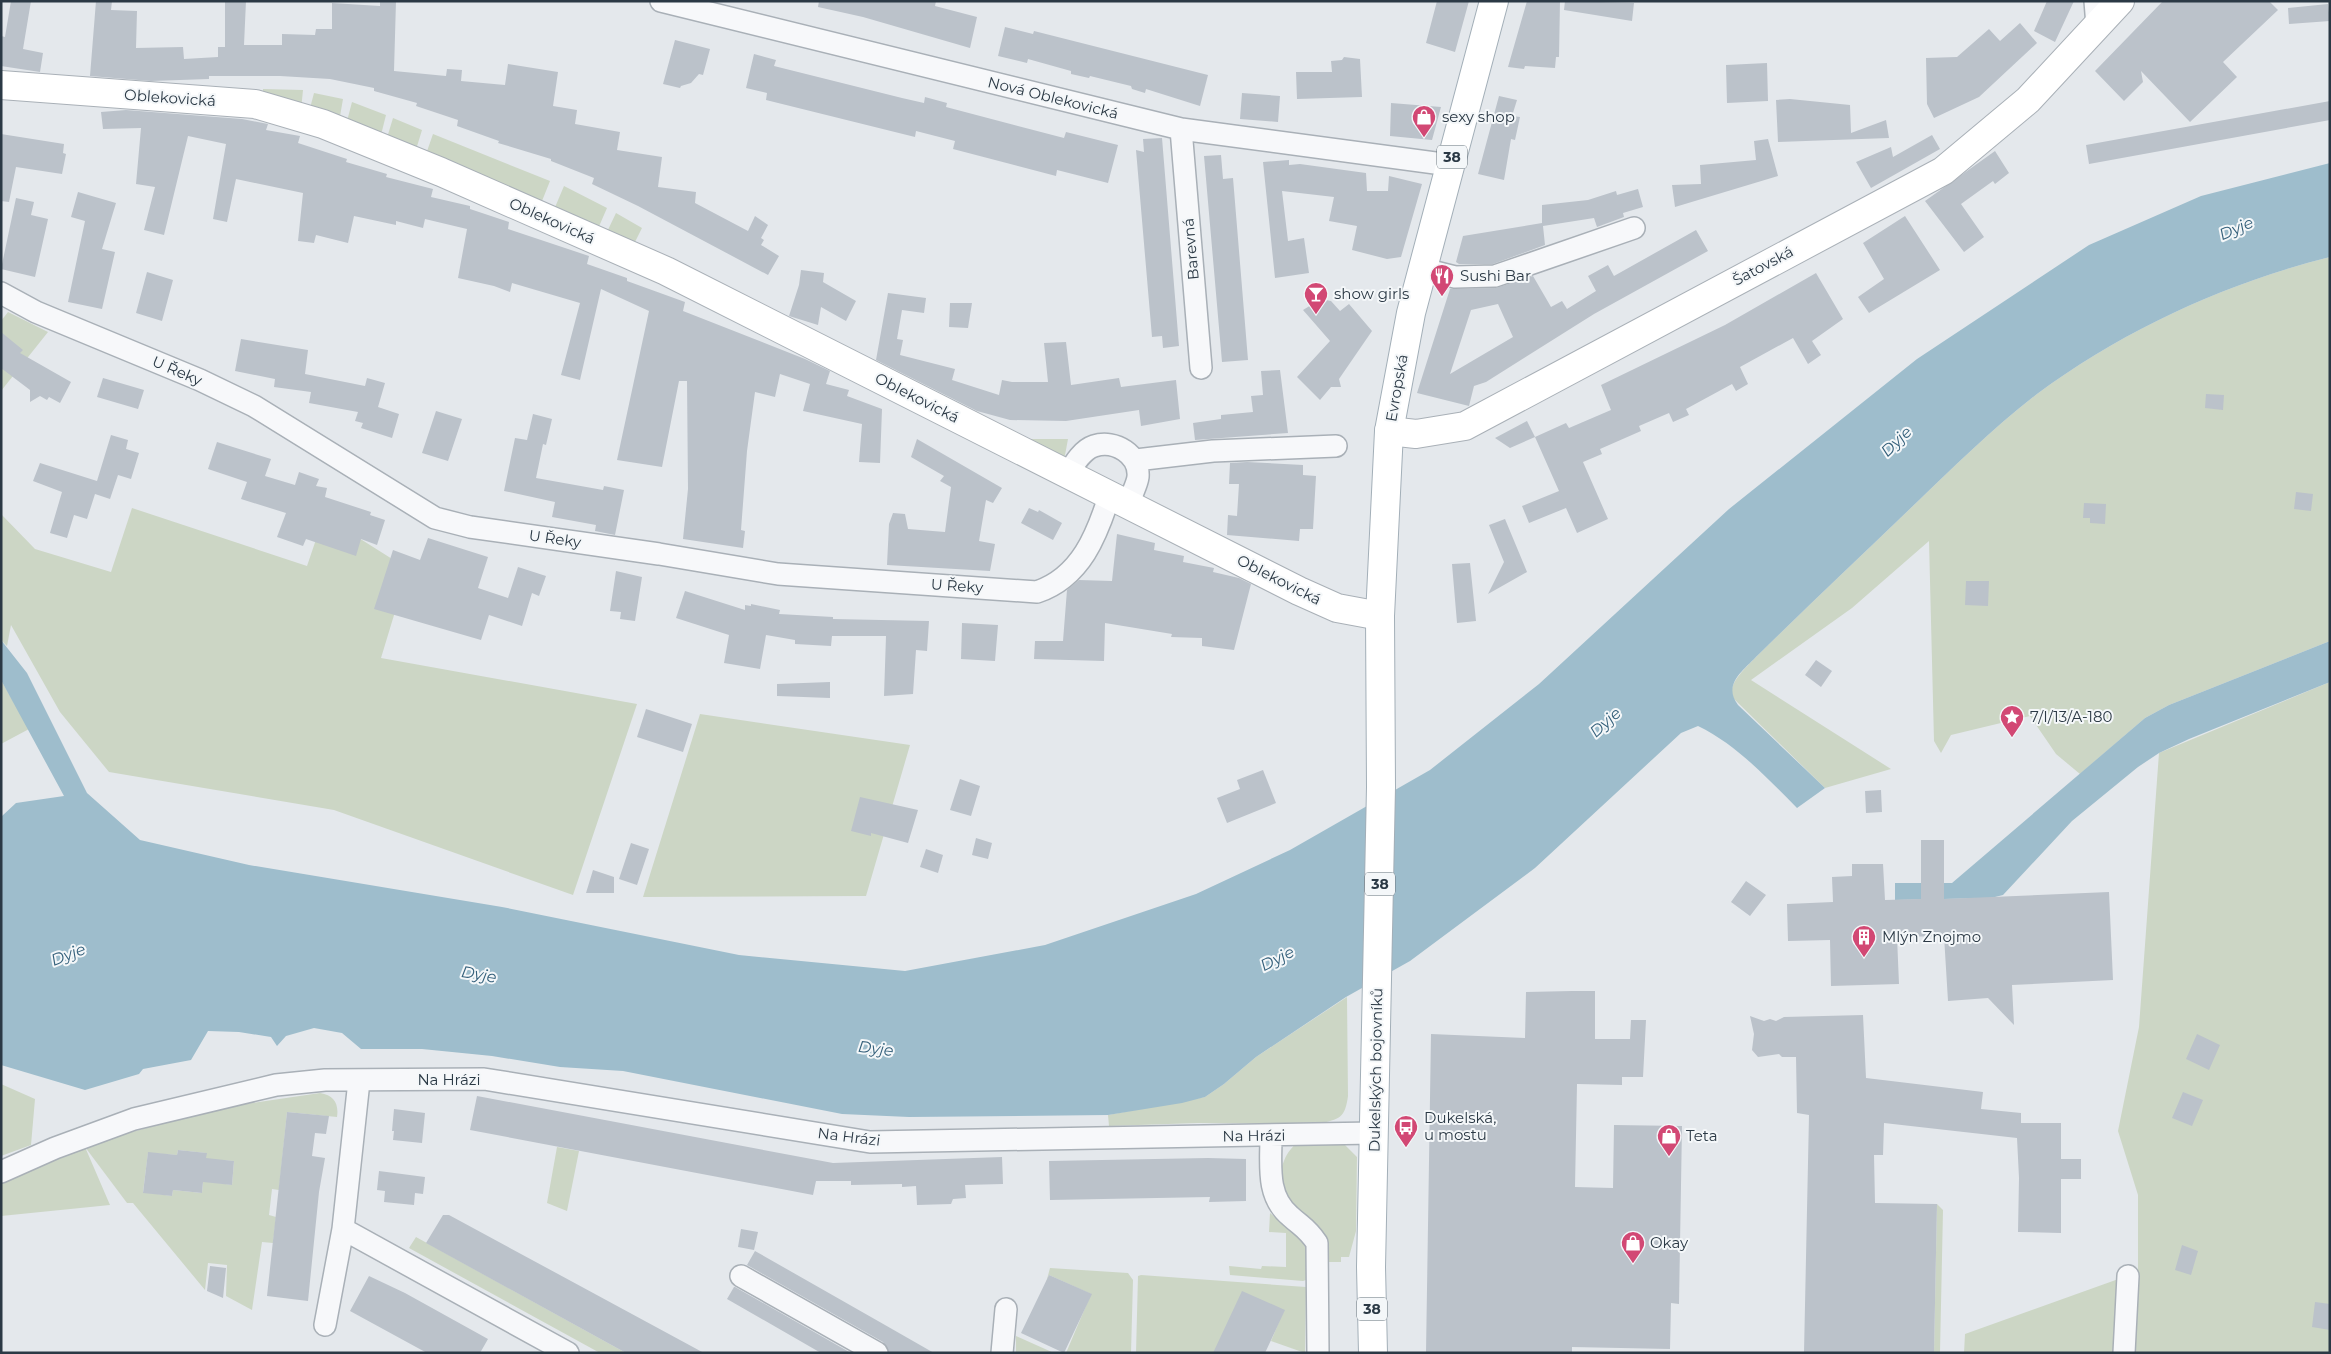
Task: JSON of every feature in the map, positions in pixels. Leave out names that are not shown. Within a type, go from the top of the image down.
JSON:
[{"type":"main road","name":"Evropská","points":[[1382,787],[1380,616],[1389,431],[1411,313],[1494,1]]},
{"type":"main road","name":"Šatovská","points":[[1389,431],[1416,434],[1465,426],[1943,171],[2028,100],[2096,13],[2120,1]]},
{"type":"main road","name":"Oblekovická","points":[[1,86],[255,104],[323,124],[440,172],[666,271],[1337,608],[1380,616]]},
{"type":"main road","name":"Dukelských bojovníků","points":[[1373,1353],[1371,1267],[1382,787]]},
{"type":"street","name":"Nová Oblekovická","points":[[661,1],[1181,129],[1450,165]]},
{"type":"street","name":"Barevná","points":[[1181,129],[1201,368]]},
{"type":"street","points":[[1423,269],[1454,277],[1495,276],[1634,228]]},
{"type":"street","name":"U Řeky","points":[[1,293],[36,312],[200,380],[254,406],[435,518],[470,527],[778,574],[1037,592],[1052,587],[1088,551],[1101,524],[1119,499]]},
{"type":"street","points":[[1068,474],[1078,458],[1094,446],[1111,445],[1130,454],[1136,460],[1138,477],[1119,499]]},
{"type":"street","points":[[1136,460],[1213,451],[1336,446]]},
{"type":"street","name":"Na Hrázi","points":[[1,1172],[55,1148],[126,1122],[276,1085],[325,1080],[484,1079],[870,1142],[1374,1133]]},
{"type":"street","points":[[325,1325],[343,1229],[359,1081]]},
{"type":"street","points":[[1271,1136],[1270,1182],[1276,1201],[1289,1216],[1307,1228],[1317,1243],[1318,1353]]},
{"type":"street","points":[[343,1229],[568,1353]]},
{"type":"street","points":[[741,1276],[877,1353]]},
{"type":"street","points":[[2124,1353],[2128,1276]]},
{"type":"street","points":[[1002,1353],[1006,1309]]},
{"type":"green space","points":[[263,89],[303,90],[301,110],[263,97]]},
{"type":"green space","points":[[314,93],[343,99],[339,122],[309,112]]},
{"type":"green space","points":[[352,102],[386,115],[380,139],[346,125]]},
{"type":"green space","points":[[393,118],[422,130],[415,153],[386,141]]},
{"type":"green space","points":[[433,134],[550,181],[540,206],[425,157]]},
{"type":"green space","points":[[564,186],[607,208],[597,231],[553,212]]},
{"type":"green space","points":[[616,213],[642,228],[633,246],[606,234]]},
{"type":"green space","points":[[2330,257],[2330,641],[2169,705],[2145,718],[2080,774],[2056,754],[2030,716],[1951,735],[1941,753],[1934,741],[1929,541],[1852,608],[1751,680],[1891,769],[1825,788],[1731,696],[1737,679],[1758,655],[1975,447],[2037,394],[2104,349],[2177,311],[2252,280]]},
{"type":"green space","points":[[8,312],[48,332],[1,391],[1,321]]},
{"type":"green space","points":[[1014,439],[1068,439],[1063,466]]},
{"type":"green space","points":[[132,508],[307,566],[324,516],[408,569],[381,658],[637,704],[573,895],[334,810],[109,772],[60,712],[11,625],[7,646],[1,640],[1,514],[35,549],[111,572]]},
{"type":"green space","points":[[1,680],[29,729],[1,744]]},
{"type":"green space","points":[[2330,682],[2330,1353],[1964,1353],[1965,1334],[2138,1272],[2138,1195],[2118,1131],[2139,1027],[2159,753]]},
{"type":"green space","points":[[700,714],[910,745],[866,896],[643,897]]},
{"type":"green space","points":[[1347,997],[1348,1096],[1343,1113],[1336,1119],[1318,1124],[1198,1123],[1109,1126],[1108,1115],[1205,1097],[1256,1057]]},
{"type":"green space","points":[[1,1084],[35,1099],[31,1145],[1,1156]]},
{"type":"green space","points":[[320,1093],[332,1098],[337,1108],[337,1117],[287,1112],[279,1190],[272,1189],[269,1215],[276,1217],[273,1243],[262,1242],[252,1310],[226,1296],[227,1265],[208,1263],[205,1290],[133,1203],[127,1203],[85,1147],[110,1205],[1,1216],[1,1178],[83,1145],[225,1107]],"holes":[[[178,1150],[206,1153],[202,1193],[173,1190],[172,1196],[143,1192],[148,1153],[177,1155]],[[221,1160],[234,1161],[232,1185],[219,1183]]]},
{"type":"green space","points":[[1299,1141],[1342,1142],[1357,1157],[1356,1231],[1349,1257],[1341,1257],[1341,1262],[1329,1262],[1329,1245],[1324,1245],[1278,1190],[1281,1169],[1286,1157],[1293,1146]]},
{"type":"green space","points":[[557,1147],[579,1151],[567,1211],[547,1203]]},
{"type":"green space","points":[[1937,1204],[1943,1210],[1940,1353],[1934,1353]]},
{"type":"green space","points":[[1270,1213],[1296,1234],[1305,1246],[1309,1265],[1309,1279],[1303,1281],[1230,1275],[1229,1266],[1261,1269],[1262,1266],[1286,1267],[1286,1233],[1269,1232]]},
{"type":"green space","points":[[416,1237],[626,1353],[600,1353],[409,1248]]},
{"type":"green space","points":[[1050,1268],[1128,1273],[1133,1280],[1131,1353],[1066,1353],[1091,1294],[1049,1275],[1046,1283]]},
{"type":"green space","points":[[1138,1276],[1306,1287],[1305,1353],[1271,1341],[1284,1310],[1222,1353],[1136,1353]]},
{"type":"green space","points":[[1016,1336],[1054,1353],[1016,1353]]},
{"type":"water","name":"Dyje","points":[[2330,163],[2330,257],[2252,280],[2177,311],[2104,349],[2037,394],[1960,461],[1741,672],[1732,690],[1738,705],[1825,788],[1797,808],[1726,742],[1698,726],[1681,733],[1535,868],[1410,961],[1346,997],[1256,1057],[1205,1097],[1182,1103],[1108,1115],[909,1117],[842,1114],[623,1071],[560,1067],[492,1056],[422,1049],[361,1049],[342,1033],[314,1028],[286,1036],[277,1046],[271,1037],[239,1032],[208,1031],[191,1060],[143,1069],[139,1074],[85,1090],[1,1065],[2,816],[16,803],[64,796],[1,680],[1,640],[27,673],[87,793],[140,840],[249,865],[502,907],[739,955],[905,971],[1045,945],[1196,894],[1290,850],[1430,770],[1539,684],[1729,509],[1917,359],[2089,245],[2201,196]]},
{"type":"water","points":[[2330,641],[2330,682],[2159,753],[2138,767],[2072,821],[2003,895],[1991,898],[1895,900],[1895,883],[1952,883],[2145,718],[2169,705]]},
{"type":"building","points":[[11,1],[31,1],[23,49],[43,53],[40,72],[1,66],[1,36],[5,37]]},
{"type":"building","points":[[96,1],[112,1],[111,10],[137,11],[136,48],[183,47],[184,59],[218,57],[218,47],[225,47],[225,1],[246,1],[244,45],[282,45],[282,34],[315,35],[316,29],[332,29],[332,3],[380,6],[380,1],[396,1],[394,71],[446,76],[447,69],[462,70],[461,81],[505,85],[508,64],[558,72],[553,106],[577,110],[575,124],[620,132],[617,150],[662,157],[658,187],[696,192],[695,203],[748,231],[755,216],[768,225],[761,238],[764,240],[761,245],[779,256],[768,275],[638,206],[592,184],[594,178],[551,161],[551,159],[498,143],[499,141],[457,126],[458,120],[416,106],[417,103],[374,91],[374,88],[330,79],[280,76],[209,76],[209,79],[151,81],[90,76]]},
{"type":"building","points":[[819,1],[936,1],[935,6],[977,17],[970,48],[863,17],[818,7]]},
{"type":"building","points":[[1437,1],[1469,1],[1455,52],[1426,43]]},
{"type":"building","points":[[1527,1],[1560,1],[1559,57],[1556,57],[1555,68],[1525,66],[1524,69],[1508,67]]},
{"type":"building","points":[[1565,1],[1634,3],[1632,21],[1564,10]]},
{"type":"building","points":[[2047,1],[2074,1],[2055,42],[2034,31]]},
{"type":"building","points":[[2163,1],[2269,1],[2278,10],[2223,62],[2237,77],[2190,122],[2141,71],[2143,82],[2124,101],[2095,71]]},
{"type":"building","points":[[2328,4],[2330,21],[2289,24],[2288,8]]},
{"type":"building","points":[[2020,23],[2037,43],[1979,97],[1934,118],[1927,104],[1926,58],[1957,57],[1989,29],[2000,41]]},
{"type":"building","points":[[1005,27],[1033,34],[1034,31],[1208,75],[1200,106],[1146,89],[1145,93],[1132,89],[1131,86],[1090,76],[1089,78],[1071,74],[1071,71],[1028,59],[1027,63],[998,56]]},
{"type":"building","points":[[675,40],[710,49],[703,75],[699,74],[691,83],[680,88],[663,84]]},
{"type":"building","points":[[754,54],[776,60],[774,66],[902,98],[924,103],[925,97],[947,103],[946,107],[1064,138],[1066,132],[1118,145],[1108,183],[1057,170],[1056,176],[953,149],[955,141],[916,131],[915,137],[766,100],[767,93],[746,88]]},
{"type":"building","points":[[1344,57],[1360,59],[1362,97],[1297,99],[1296,72],[1332,72],[1331,61],[1342,60]]},
{"type":"building","points":[[1767,63],[1768,101],[1727,103],[1726,65]]},
{"type":"building","points":[[1242,93],[1280,96],[1278,122],[1240,119]]},
{"type":"building","points":[[1499,96],[1517,100],[1512,116],[1520,117],[1515,140],[1511,139],[1504,180],[1478,174]]},
{"type":"building","points":[[1790,99],[1850,105],[1851,133],[1886,120],[1889,138],[1778,142],[1776,100]]},
{"type":"building","points":[[2330,101],[2330,120],[2089,164],[2086,145]]},
{"type":"building","points":[[1391,103],[1441,107],[1432,140],[1390,136]]},
{"type":"building","points":[[126,110],[242,119],[268,124],[266,130],[300,136],[298,143],[347,159],[346,162],[387,174],[386,177],[433,189],[431,197],[470,206],[470,209],[509,222],[508,229],[589,256],[587,264],[685,302],[683,311],[805,359],[830,371],[826,384],[849,390],[847,396],[882,409],[880,463],[859,462],[862,424],[803,411],[810,384],[780,374],[775,397],[755,392],[747,451],[741,530],[745,531],[743,548],[683,539],[688,489],[687,381],[679,381],[662,467],[617,460],[649,311],[601,289],[580,380],[561,375],[580,303],[512,283],[510,292],[494,286],[458,278],[467,229],[425,219],[423,228],[396,221],[396,225],[354,216],[348,243],[316,235],[314,243],[298,241],[303,193],[236,179],[227,222],[213,219],[226,144],[188,136],[164,235],[144,230],[155,187],[136,184],[141,128],[103,129],[101,112]]},
{"type":"building","points":[[1,134],[64,144],[63,153],[66,154],[62,174],[16,167],[9,202],[1,201]]},
{"type":"building","points":[[1932,135],[1940,149],[1871,188],[1856,162],[1891,147],[1893,157]]},
{"type":"building","points":[[1162,138],[1179,346],[1163,348],[1162,336],[1152,337],[1136,150],[1144,152],[1143,139]]},
{"type":"building","points":[[1768,139],[1778,176],[1675,207],[1672,185],[1701,184],[1700,165],[1756,160],[1754,141]]},
{"type":"building","points":[[1995,151],[2009,173],[1995,184],[1993,181],[1961,204],[1984,237],[1964,252],[1925,201]]},
{"type":"building","points":[[1221,155],[1223,179],[1233,178],[1248,360],[1222,362],[1204,156]]},
{"type":"building","points":[[1289,160],[1289,165],[1300,164],[1366,173],[1367,191],[1388,191],[1389,176],[1422,184],[1401,257],[1387,259],[1352,250],[1357,226],[1329,221],[1334,197],[1282,191],[1288,241],[1304,238],[1309,273],[1275,278],[1263,162]]},
{"type":"building","points":[[1638,189],[1643,207],[1623,213],[1624,217],[1597,227],[1594,218],[1543,226],[1545,245],[1493,264],[1459,264],[1456,262],[1463,236],[1542,223],[1542,205],[1588,200],[1616,191],[1617,195]]},
{"type":"building","points":[[78,192],[116,203],[102,249],[115,252],[102,309],[68,302],[85,221],[71,217]]},
{"type":"building","points":[[16,198],[34,202],[31,215],[48,219],[35,277],[1,269]]},
{"type":"building","points":[[1905,216],[1940,270],[1869,313],[1858,297],[1884,279],[1863,243]]},
{"type":"building","points":[[1696,230],[1708,251],[1594,314],[1486,382],[1474,386],[1469,406],[1417,393],[1450,289],[1496,288],[1533,276],[1551,307],[1562,301],[1567,309],[1596,291],[1588,276],[1608,265],[1614,276]],"holes":[[[1498,304],[1513,337],[1450,374],[1471,310]]]},
{"type":"building","points":[[801,270],[824,273],[823,282],[856,301],[846,321],[821,307],[818,325],[789,316],[799,285]]},
{"type":"building","points":[[147,272],[173,280],[162,321],[136,313]]},
{"type":"building","points":[[1816,273],[1843,319],[1812,341],[1821,355],[1808,364],[1793,338],[1740,367],[1748,384],[1736,391],[1732,384],[1686,409],[1689,415],[1673,422],[1669,413],[1639,426],[1641,431],[1600,449],[1602,454],[1583,462],[1608,519],[1577,533],[1566,508],[1529,523],[1522,506],[1559,491],[1535,437],[1566,423],[1569,428],[1611,410],[1601,385],[1725,325]]},
{"type":"building","points":[[888,293],[926,298],[924,313],[902,310],[897,339],[903,340],[900,355],[955,369],[952,380],[999,395],[1002,380],[1012,382],[1048,382],[1044,343],[1066,342],[1071,385],[1119,378],[1121,387],[1176,380],[1180,419],[1141,426],[1139,410],[1066,421],[1010,420],[977,411],[876,360]]},
{"type":"building","points":[[1321,299],[1331,301],[1340,311],[1349,304],[1372,331],[1339,379],[1341,387],[1331,387],[1320,400],[1297,377],[1330,341],[1303,310]]},
{"type":"building","points":[[950,303],[972,303],[968,328],[949,327]]},
{"type":"building","points":[[1,332],[23,350],[20,353],[71,382],[60,403],[49,397],[47,400],[40,396],[30,402],[30,390],[1,368]]},
{"type":"building","points":[[241,339],[308,350],[305,374],[365,386],[367,378],[385,383],[378,407],[399,414],[392,438],[361,428],[363,423],[355,421],[358,412],[309,403],[311,392],[274,387],[275,379],[235,371]]},
{"type":"building","points":[[1280,370],[1288,433],[1195,440],[1193,423],[1221,419],[1221,415],[1253,412],[1251,396],[1263,395],[1261,371]]},
{"type":"building","points":[[103,378],[144,390],[138,409],[97,397]]},
{"type":"building","points":[[2206,394],[2224,395],[2223,410],[2205,408]]},
{"type":"building","points":[[436,411],[462,419],[448,461],[422,453]]},
{"type":"building","points":[[533,414],[552,419],[546,445],[543,444],[536,478],[603,490],[604,486],[624,490],[615,535],[595,531],[596,525],[552,517],[555,502],[504,491],[515,438],[527,440]]},
{"type":"building","points":[[1527,421],[1535,437],[1510,448],[1495,438]]},
{"type":"building","points":[[111,435],[128,440],[126,449],[139,453],[131,479],[118,475],[110,499],[95,494],[87,519],[74,515],[67,538],[50,533],[62,492],[33,481],[40,463],[97,481]]},
{"type":"building","points":[[917,439],[1002,488],[993,503],[986,500],[979,541],[995,544],[990,571],[887,565],[889,524],[893,513],[905,514],[908,529],[945,532],[951,487],[940,481],[944,476],[911,457]]},
{"type":"building","points":[[217,442],[271,459],[265,476],[295,485],[299,472],[319,479],[316,486],[327,488],[325,497],[371,512],[370,515],[385,520],[377,545],[361,539],[356,556],[306,539],[303,546],[277,537],[286,513],[241,499],[247,482],[208,469]]},
{"type":"building","points":[[1230,463],[1303,465],[1303,475],[1316,476],[1313,529],[1300,529],[1299,541],[1227,535],[1228,515],[1237,516],[1239,484],[1229,484]]},
{"type":"building","points":[[2296,492],[2313,494],[2311,511],[2294,509]]},
{"type":"building","points":[[2084,503],[2106,504],[2105,524],[2090,523],[2090,518],[2083,518]]},
{"type":"building","points":[[1029,508],[1038,512],[1039,510],[1062,523],[1053,540],[1021,523]]},
{"type":"building","points":[[1505,519],[1527,572],[1488,594],[1504,562],[1489,525]]},
{"type":"building","points":[[1117,534],[1155,543],[1154,550],[1184,556],[1183,562],[1214,568],[1213,572],[1239,578],[1251,584],[1234,650],[1202,646],[1202,638],[1171,637],[1172,634],[1105,623],[1104,661],[1034,659],[1035,641],[1063,641],[1067,590],[1079,580],[1112,581]]},
{"type":"building","points":[[428,538],[488,557],[478,588],[508,598],[518,567],[546,576],[539,596],[532,593],[522,626],[489,615],[481,640],[374,609],[393,550],[420,560]]},
{"type":"building","points":[[1470,563],[1476,621],[1457,623],[1452,564]]},
{"type":"building","points":[[616,571],[642,577],[635,621],[620,619],[621,612],[610,611]]},
{"type":"building","points":[[1966,581],[1989,581],[1988,606],[1965,605]]},
{"type":"building","points":[[685,591],[745,610],[745,605],[751,606],[751,604],[780,610],[779,614],[833,617],[833,619],[929,621],[927,651],[916,650],[913,694],[884,696],[886,636],[832,636],[831,646],[795,644],[795,640],[766,635],[760,669],[724,663],[729,635],[676,618]]},
{"type":"building","points":[[962,623],[998,625],[995,661],[961,659]]},
{"type":"building","points":[[1816,660],[1832,671],[1821,687],[1805,675]]},
{"type":"building","points":[[830,682],[830,698],[777,696],[777,684]]},
{"type":"building","points":[[646,709],[692,724],[683,752],[637,737]]},
{"type":"building","points":[[1263,770],[1276,803],[1227,823],[1217,798],[1240,789],[1237,780]]},
{"type":"building","points":[[960,779],[980,786],[971,816],[950,810]]},
{"type":"building","points":[[1881,790],[1882,812],[1866,813],[1865,791]]},
{"type":"building","points":[[860,797],[918,810],[908,843],[871,833],[871,836],[851,831]]},
{"type":"building","points":[[976,838],[992,843],[988,859],[972,855]]},
{"type":"building","points":[[1921,840],[1944,840],[1944,899],[2109,892],[2113,980],[2012,985],[2014,1025],[1988,998],[1948,1001],[1944,936],[1897,937],[1899,984],[1831,986],[1830,940],[1788,941],[1787,904],[1833,902],[1832,877],[1852,876],[1852,864],[1883,864],[1885,900],[1921,899]]},
{"type":"building","points":[[631,843],[649,849],[637,885],[619,879]]},
{"type":"building","points":[[926,849],[943,855],[938,873],[920,867]]},
{"type":"building","points":[[593,870],[614,877],[614,893],[586,893]]},
{"type":"building","points":[[1746,881],[1766,895],[1750,916],[1731,902]]},
{"type":"building","points":[[1595,991],[1595,1039],[1630,1039],[1631,1020],[1646,1020],[1643,1077],[1622,1077],[1622,1085],[1577,1084],[1575,1187],[1613,1188],[1614,1125],[1682,1126],[1679,1304],[1671,1303],[1670,1349],[1572,1347],[1572,1353],[1426,1353],[1431,1034],[1525,1038],[1526,992]]},
{"type":"building","points":[[1863,1015],[1866,1078],[1983,1092],[1981,1109],[2021,1113],[2021,1123],[2061,1123],[2061,1159],[2081,1159],[2081,1179],[2061,1179],[2061,1233],[2018,1232],[2019,1178],[2017,1138],[1884,1123],[1883,1155],[1874,1155],[1875,1203],[1937,1204],[1934,1353],[1804,1353],[1809,1115],[1797,1113],[1796,1057],[1782,1057],[1779,1054],[1758,1057],[1752,1050],[1754,1034],[1750,1016],[1764,1021],[1770,1019],[1776,1021],[1784,1017]]},
{"type":"building","points":[[2197,1034],[2220,1045],[2209,1070],[2186,1059]]},
{"type":"building","points":[[2183,1092],[2203,1100],[2192,1126],[2172,1118]]},
{"type":"building","points":[[477,1096],[833,1163],[1002,1157],[1003,1184],[965,1185],[966,1198],[953,1199],[951,1204],[917,1205],[916,1186],[902,1187],[902,1184],[851,1185],[851,1181],[816,1181],[813,1195],[470,1130]]},
{"type":"building","points":[[394,1109],[425,1113],[422,1143],[393,1140]]},
{"type":"building","points":[[287,1112],[329,1116],[326,1134],[315,1133],[312,1156],[325,1158],[319,1192],[308,1301],[267,1296]]},
{"type":"building","points":[[178,1150],[207,1153],[206,1158],[234,1161],[232,1185],[203,1182],[202,1193],[173,1190],[172,1196],[143,1193],[148,1152],[177,1155]]},
{"type":"building","points":[[1246,1159],[1246,1201],[1209,1202],[1210,1197],[1050,1200],[1049,1161]]},
{"type":"building","points":[[379,1171],[425,1177],[423,1194],[415,1193],[414,1205],[384,1202],[385,1191],[377,1190]]},
{"type":"building","points":[[443,1215],[449,1215],[704,1353],[626,1353],[426,1243]]},
{"type":"building","points":[[741,1229],[758,1232],[754,1250],[738,1247]]},
{"type":"building","points":[[2182,1245],[2198,1251],[2191,1275],[2175,1270]]},
{"type":"building","points":[[755,1251],[934,1353],[889,1353],[883,1342],[747,1265]]},
{"type":"building","points":[[210,1266],[226,1268],[223,1298],[207,1291]]},
{"type":"building","points":[[1049,1275],[1092,1294],[1064,1353],[1021,1333]]},
{"type":"building","points":[[369,1276],[405,1293],[488,1339],[480,1353],[427,1353],[350,1311]]},
{"type":"building","points":[[734,1287],[851,1353],[821,1353],[727,1299]]},
{"type":"building","points":[[1242,1291],[1285,1310],[1265,1353],[1213,1353]]},
{"type":"building","points":[[2315,1302],[2330,1304],[2330,1330],[2312,1327]]},
{"type":"place","name":"sexy shop","points":[[1424,138]]},
{"type":"place","name":"Sushi Bar","points":[[1442,297]]},
{"type":"place","name":"show girls","points":[[1316,315]]},
{"type":"place","name":"7/I/13/A-180","points":[[2012,738]]},
{"type":"place","name":"Mlýn Znojmo","points":[[1864,958]]},
{"type":"place","name":"Dukelská, u mostu","points":[[1406,1148]]},
{"type":"place","name":"Teta","points":[[1669,1157]]},
{"type":"place","name":"Okay","points":[[1633,1264]]}]
